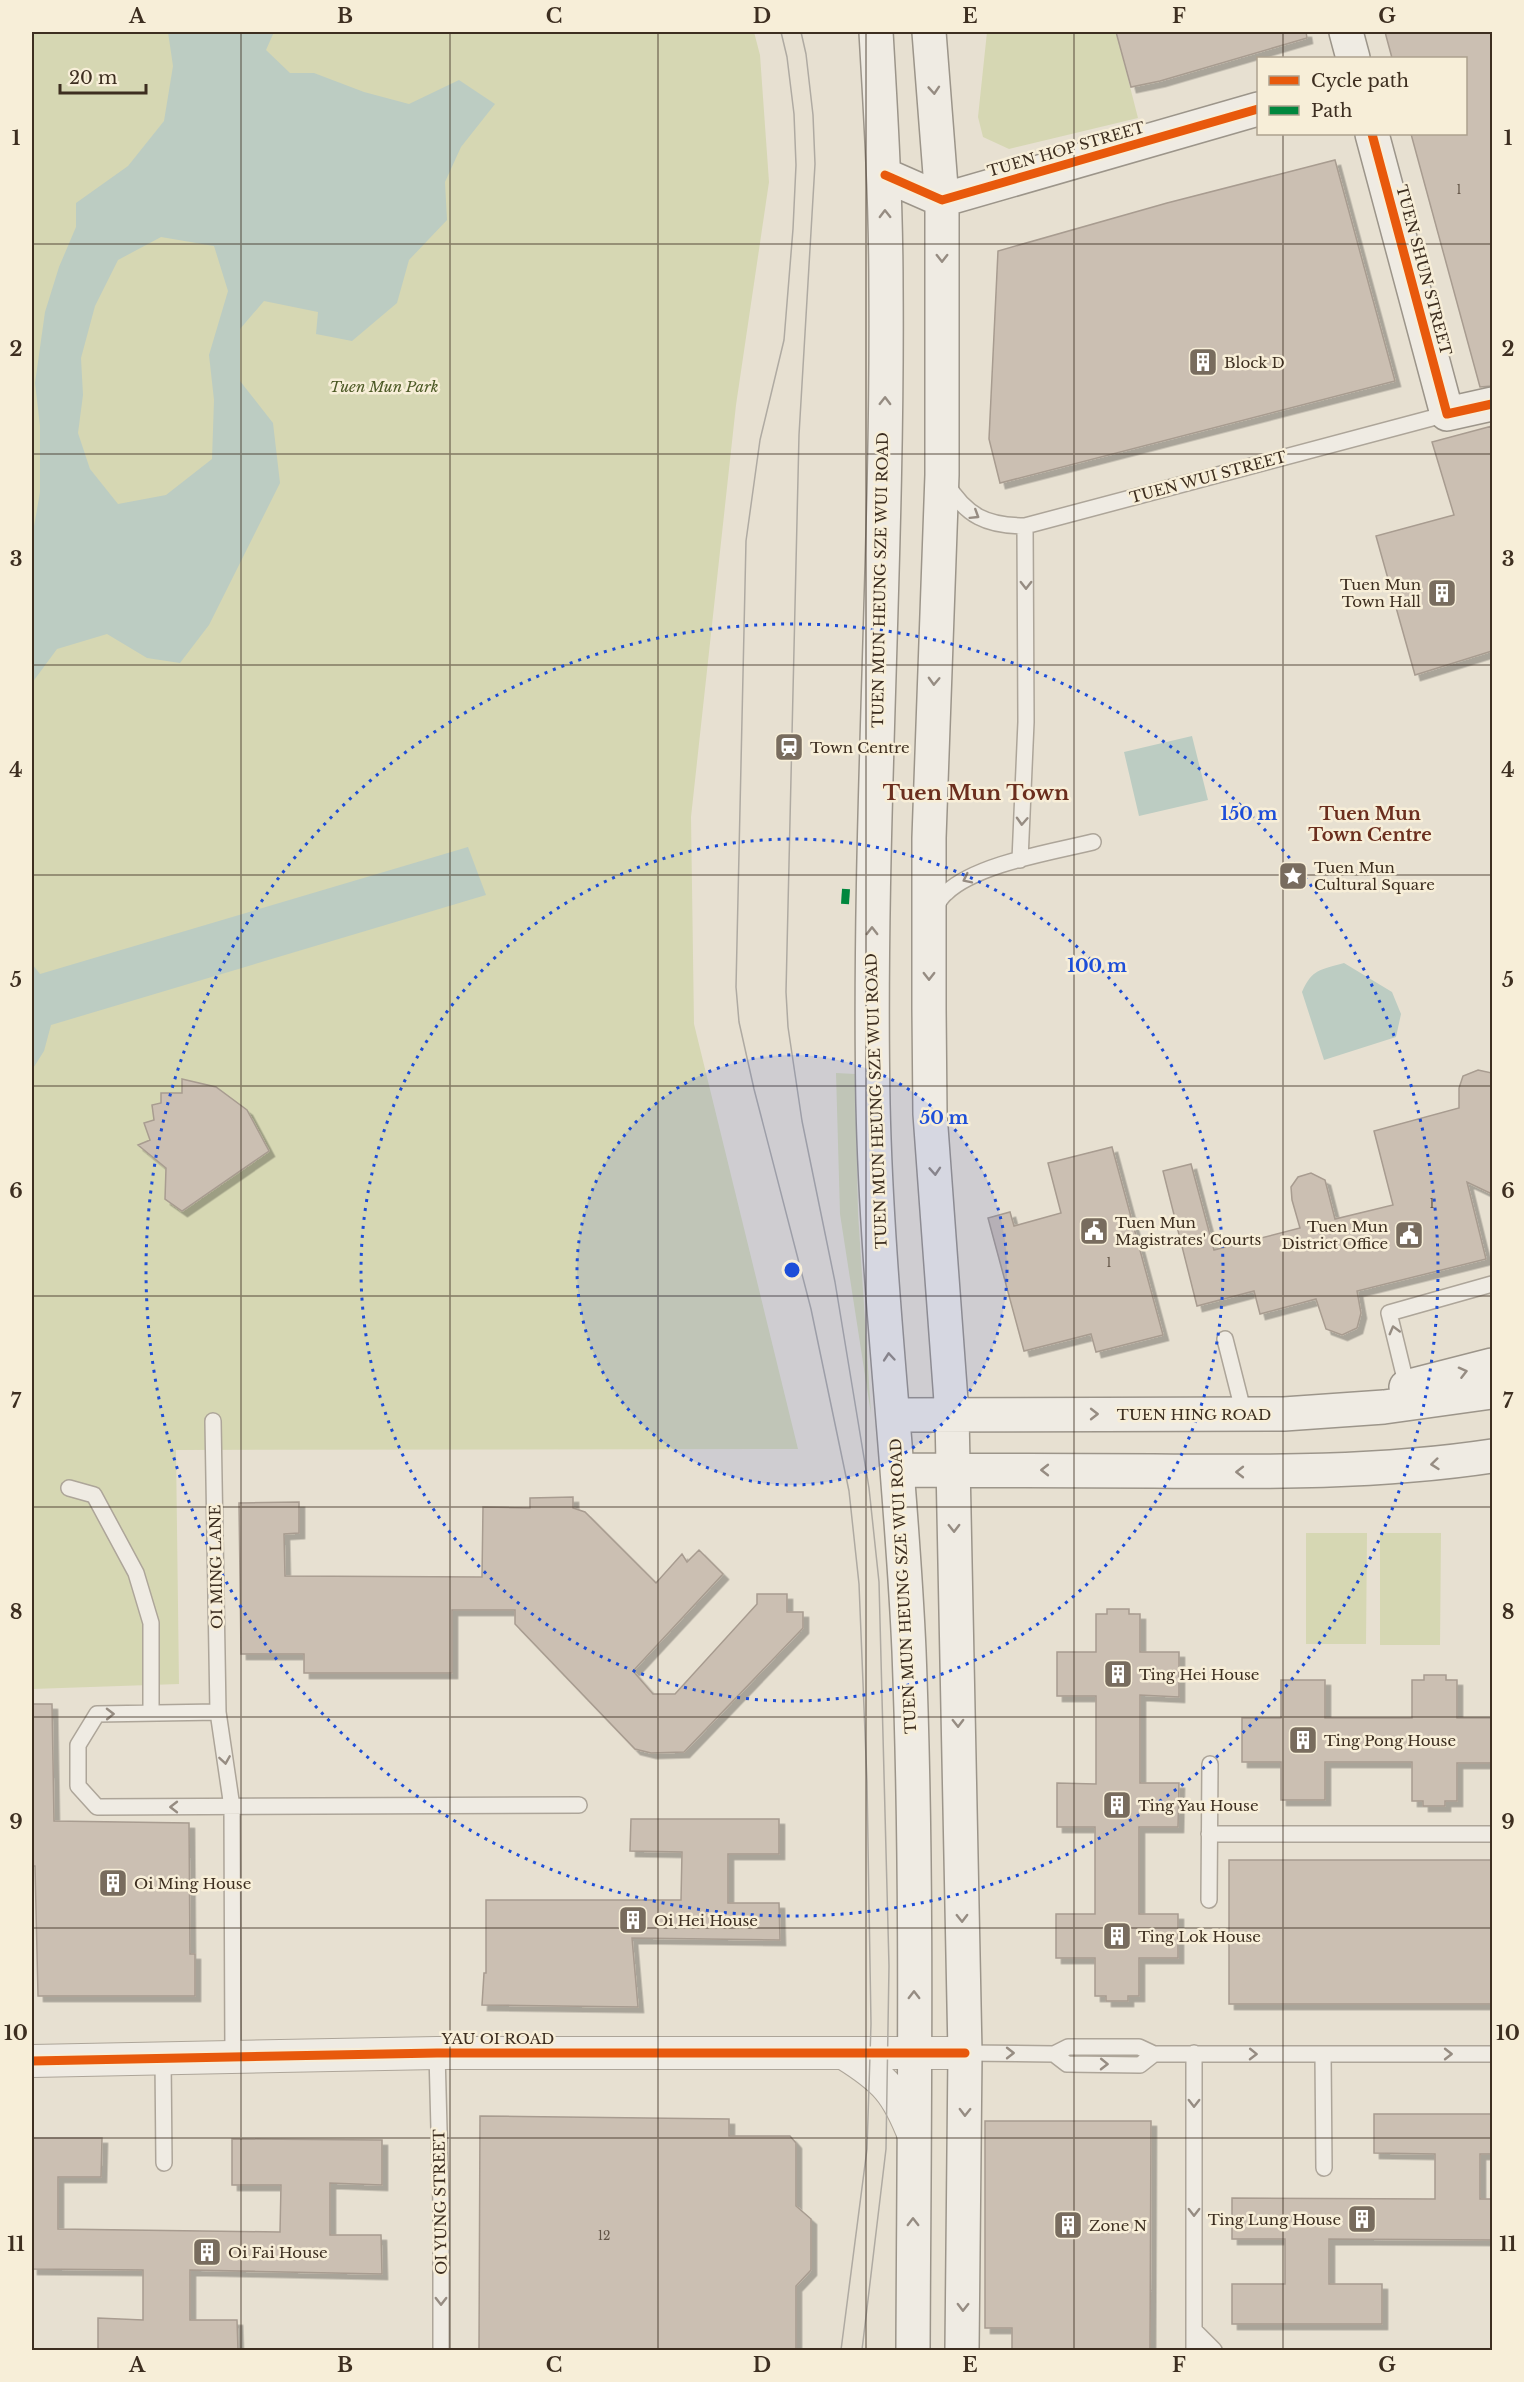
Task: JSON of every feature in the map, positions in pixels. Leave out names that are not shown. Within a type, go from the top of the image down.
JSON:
[{"type":"main road","name":"TUEN MUN HEUNG SZE WUI ROAD","points":[[876,32],[885,175],[886,340],[872,927],[876,1211],[894,1415],[909,1654],[914,2054],[913,2350]]},
{"type":"main road","points":[[929,32],[942,200],[942,476],[937,577],[928,918],[930,1114],[952,1415],[966,2053],[962,2350]]},
{"type":"main road","points":[[1346,32],[1353,57]]},
{"type":"main road","name":"TUEN HOP STREET","points":[[942,200],[1257,109]]},
{"type":"main road","name":"TUEN SHUN STREET","points":[[1372,135],[1447,414]]},
{"type":"main road","points":[[885,175],[942,200]]},
{"type":"main road","name":"TUEN WUI STREET","points":[[1447,414],[1492,404]]},
{"type":"main road","points":[[1284,1414],[1492,1365]]},
{"type":"main road","name":"TUEN HING ROAD","points":[[894,1415],[1284,1414],[1384,1407],[1492,1392]]},
{"type":"main road","points":[[898,1470],[1278,1472],[1374,1469],[1438,1464],[1492,1456]]},
{"type":"street","name":"YAU OI ROAD","points":[[32,2061],[437,2053],[966,2053]]},
{"type":"street","points":[[845,2054],[870,2069],[887,2085],[903,2107],[914,2136]]},
{"type":"lane","name":"TUEN WUI STREET","points":[[942,476],[954,496],[967,510],[983,520],[1005,526],[1025,526],[1447,414]]},
{"type":"lane","points":[[1020,860],[1026,722],[1025,526]]},
{"type":"lane","points":[[928,918],[945,894],[962,881],[1020,860],[1093,842]]},
{"type":"lane","points":[[1407,1386],[1389,1314],[1492,1284]]},
{"type":"lane","points":[[1225,1339],[1244,1414]]},
{"type":"lane","name":"OI MING LANE","points":[[213,1421],[218,1712],[232,1807],[233,2058]]},
{"type":"lane","points":[[69,1488],[94,1495],[136,1573],[151,1623],[151,1713]]},
{"type":"lane","points":[[218,1712],[97,1714],[78,1745],[78,1786],[97,1807],[579,1804]]},
{"type":"lane","points":[[1209,1900],[1210,1764]]},
{"type":"lane","points":[[1209,1834],[1492,1834]]},
{"type":"lane","name":"OI YUNG STREET","points":[[437,2053],[441,2206],[441,2350]]},
{"type":"lane","points":[[966,2053],[1054,2054],[1067,2064],[1140,2065],[1154,2054],[1492,2054]]},
{"type":"lane","points":[[1194,2053],[1194,2350]]},
{"type":"lane","points":[[1323,2055],[1324,2168]]},
{"type":"lane","points":[[163,2059],[164,2163]]},
{"type":"lane","points":[[1194,2330],[1214,2350]]},
{"type":"green space","name":"Tuen Mun Park","points":[[32,32],[754,32],[760,55],[769,182],[736,405],[691,817],[694,1024],[798,1449],[176,1450],[179,1684],[32,1689]]},
{"type":"green space","points":[[987,32],[1116,32],[1138,118],[1009,149],[983,137],[978,117]]},
{"type":"green space","points":[[836,1073],[855,1074],[858,1213],[871,1414],[840,1214]]},
{"type":"green space","points":[[1306,1533],[1367,1533],[1366,1644],[1306,1644]]},
{"type":"green space","points":[[1380,1533],[1441,1533],[1440,1645],[1380,1645]]},
{"type":"shaded area","points":[[168,32],[274,32],[266,50],[290,73],[314,73],[364,92],[409,104],[459,80],[495,104],[461,147],[445,182],[447,220],[409,260],[397,303],[352,341],[316,334],[318,312],[264,301],[240,329],[240,381],[273,423],[280,483],[209,625],[180,663],[147,658],[107,634],[57,649],[32,683],[32,538],[40,492],[40,426],[35,383],[45,312],[59,267],[76,227],[76,203],[128,166],[164,121],[173,66]],"holes":[[[161,237],[214,246],[228,291],[209,355],[214,400],[212,459],[166,495],[118,504],[90,469],[78,433],[83,395],[81,358],[95,306],[118,260]]]},
{"type":"shaded area","points":[[1192,736],[1208,800],[1139,816],[1124,752]]},
{"type":"shaded area","points":[[468,847],[486,895],[51,1025],[44,1051],[32,1070],[32,964],[40,974]]},
{"type":"shaded area","points":[[1344,963],[1392,992],[1401,1014],[1396,1037],[1324,1060],[1302,992],[1313,975]]},
{"type":"building","points":[[1116,32],[1306,32],[1307,38],[1160,81],[1131,87]]},
{"type":"building","points":[[1385,32],[1492,32],[1492,386],[1480,387],[1411,135],[1467,135],[1467,57],[1392,57]]},
{"type":"building","points":[[1335,160],[1395,381],[1000,483],[989,439],[998,251],[1167,203]]},
{"type":"building","name":"Tuen Mun Town Hall","points":[[1492,426],[1492,651],[1415,675],[1376,536],[1454,515],[1432,442]]},
{"type":"building","points":[[1478,1070],[1492,1073],[1492,1194],[1467,1182],[1486,1259],[1357,1291],[1361,1313],[1357,1328],[1342,1335],[1326,1329],[1316,1299],[1260,1314],[1254,1291],[1197,1306],[1163,1171],[1191,1164],[1214,1250],[1300,1228],[1292,1200],[1291,1187],[1298,1177],[1311,1173],[1325,1180],[1335,1219],[1393,1205],[1374,1131],[1459,1108],[1459,1088],[1463,1076]]},
{"type":"building","points":[[182,1079],[216,1087],[247,1110],[269,1151],[182,1211],[165,1199],[166,1168],[138,1145],[150,1140],[144,1123],[154,1120],[152,1105],[161,1103],[161,1093],[182,1093]]},
{"type":"building","points":[[1112,1147],[1163,1335],[1096,1352],[1091,1334],[1024,1351],[988,1218],[1010,1212],[1014,1226],[1061,1213],[1048,1163]]},
{"type":"building","points":[[573,1497],[573,1508],[585,1512],[656,1583],[682,1554],[687,1562],[699,1550],[723,1574],[633,1671],[653,1694],[675,1694],[757,1604],[757,1594],[787,1594],[787,1612],[803,1612],[803,1628],[684,1752],[651,1753],[635,1749],[515,1624],[515,1610],[452,1610],[452,1673],[304,1673],[304,1654],[241,1654],[239,1503],[299,1502],[299,1533],[284,1534],[285,1576],[482,1577],[483,1507],[530,1508],[530,1498]]},
{"type":"building","points":[[1107,1609],[1129,1609],[1129,1614],[1140,1614],[1140,1652],[1179,1652],[1179,1697],[1140,1695],[1140,1783],[1179,1783],[1178,1827],[1139,1827],[1139,1914],[1178,1914],[1178,1958],[1139,1958],[1139,1996],[1128,1996],[1128,2001],[1106,2001],[1106,1996],[1095,1996],[1095,1958],[1056,1958],[1056,1914],[1095,1914],[1095,1827],[1057,1827],[1057,1783],[1096,1784],[1096,1696],[1057,1696],[1057,1652],[1096,1652],[1096,1614],[1107,1614]]},
{"type":"building","points":[[1424,1675],[1446,1675],[1446,1680],[1457,1680],[1457,1718],[1492,1718],[1492,1763],[1457,1763],[1457,1801],[1445,1801],[1445,1806],[1423,1806],[1423,1801],[1412,1801],[1412,1762],[1325,1762],[1325,1800],[1281,1800],[1281,1762],[1242,1762],[1242,1718],[1281,1718],[1281,1680],[1325,1680],[1325,1718],[1412,1718],[1412,1680],[1424,1680]]},
{"type":"building","points":[[32,1704],[52,1704],[54,1821],[189,1823],[190,1954],[195,1954],[195,1996],[38,1996],[35,1866],[32,1866]]},
{"type":"building","name":"Oi Hei House","points":[[631,1819],[779,1819],[779,1854],[728,1854],[728,1903],[779,1903],[780,1940],[632,1938],[638,2007],[482,2005],[484,1973],[486,1973],[486,1900],[681,1900],[682,1852],[630,1851]]},
{"type":"building","points":[[1229,1860],[1492,1860],[1492,2004],[1229,2004]]},
{"type":"building","name":"Ting Lung House","points":[[1374,2114],[1492,2114],[1492,2154],[1480,2154],[1480,2199],[1492,2199],[1492,2240],[1329,2239],[1329,2284],[1382,2284],[1382,2324],[1232,2324],[1232,2284],[1285,2284],[1285,2239],[1232,2239],[1232,2198],[1435,2199],[1435,2154],[1374,2153]]},
{"type":"building","points":[[480,2116],[729,2119],[729,2136],[790,2136],[796,2143],[796,2206],[811,2219],[811,2270],[796,2286],[796,2350],[479,2350]]},
{"type":"building","name":"Zone N","points":[[985,2121],[1151,2121],[1150,2350],[1012,2350],[1012,2328],[985,2328]]},
{"type":"building","name":"Oi Fai House","points":[[32,2138],[102,2138],[101,2177],[58,2177],[58,2229],[280,2232],[281,2185],[232,2185],[232,2139],[382,2140],[382,2185],[330,2183],[330,2235],[381,2235],[382,2274],[190,2270],[190,2320],[237,2320],[238,2350],[98,2350],[98,2318],[143,2320],[143,2270],[32,2269]]},
{"type":"tram line","points":[[781,32],[787,57],[794,114],[796,165],[793,229],[784,340],[760,440],[746,541],[736,987],[739,1022],[754,1089],[811,1309],[849,1491],[859,1584],[867,1782],[871,2024],[867,2149],[841,2350]]},
{"type":"tram line","points":[[801,32],[806,54],[813,115],[815,164],[799,435],[786,992],[788,1027],[802,1121],[835,1282],[869,1488],[879,1582],[889,1966],[886,2149],[862,2350]]},
{"type":"marked path","points":[[845,904],[846,889]]},
{"type":"cycle path","points":[[885,175],[942,200],[1257,109]]},
{"type":"cycle path","points":[[1372,135],[1447,414],[1492,404]]},
{"type":"cycle path","points":[[32,2061],[437,2053],[965,2053]]},
{"type":"place","name":"Block D","points":[[1203,362]]},
{"type":"place","name":"Tuen Mun Town Hall","points":[[1442,593]]},
{"type":"place","name":"Town Centre","points":[[789,747]]},
{"type":"place","name":"Tuen Mun Cultural Square","points":[[1293,876]]},
{"type":"place","name":"Tuen Mun Magistrates' Courts","points":[[1094,1231]]},
{"type":"place","name":"Tuen Mun District Office","points":[[1409,1235]]},
{"type":"place","name":"Ting Hei House","points":[[1118,1674]]},
{"type":"place","name":"Ting Pong House","points":[[1303,1740]]},
{"type":"place","name":"Ting Yau House","points":[[1117,1805]]},
{"type":"place","name":"Oi Ming House","points":[[113,1883]]},
{"type":"place","name":"Oi Hei House","points":[[633,1920]]},
{"type":"place","name":"Ting Lok House","points":[[1117,1936]]},
{"type":"place","name":"Ting Lung House","points":[[1362,2219]]},
{"type":"place","name":"Zone N","points":[[1068,2225]]},
{"type":"place","name":"Oi Fai House","points":[[207,2252]]},
{"type":"district","name":"Tuen Mun Town","points":[[976,793]]},
{"type":"district","name":"Tuen Mun Town Centre","points":[[1370,824]]}]
